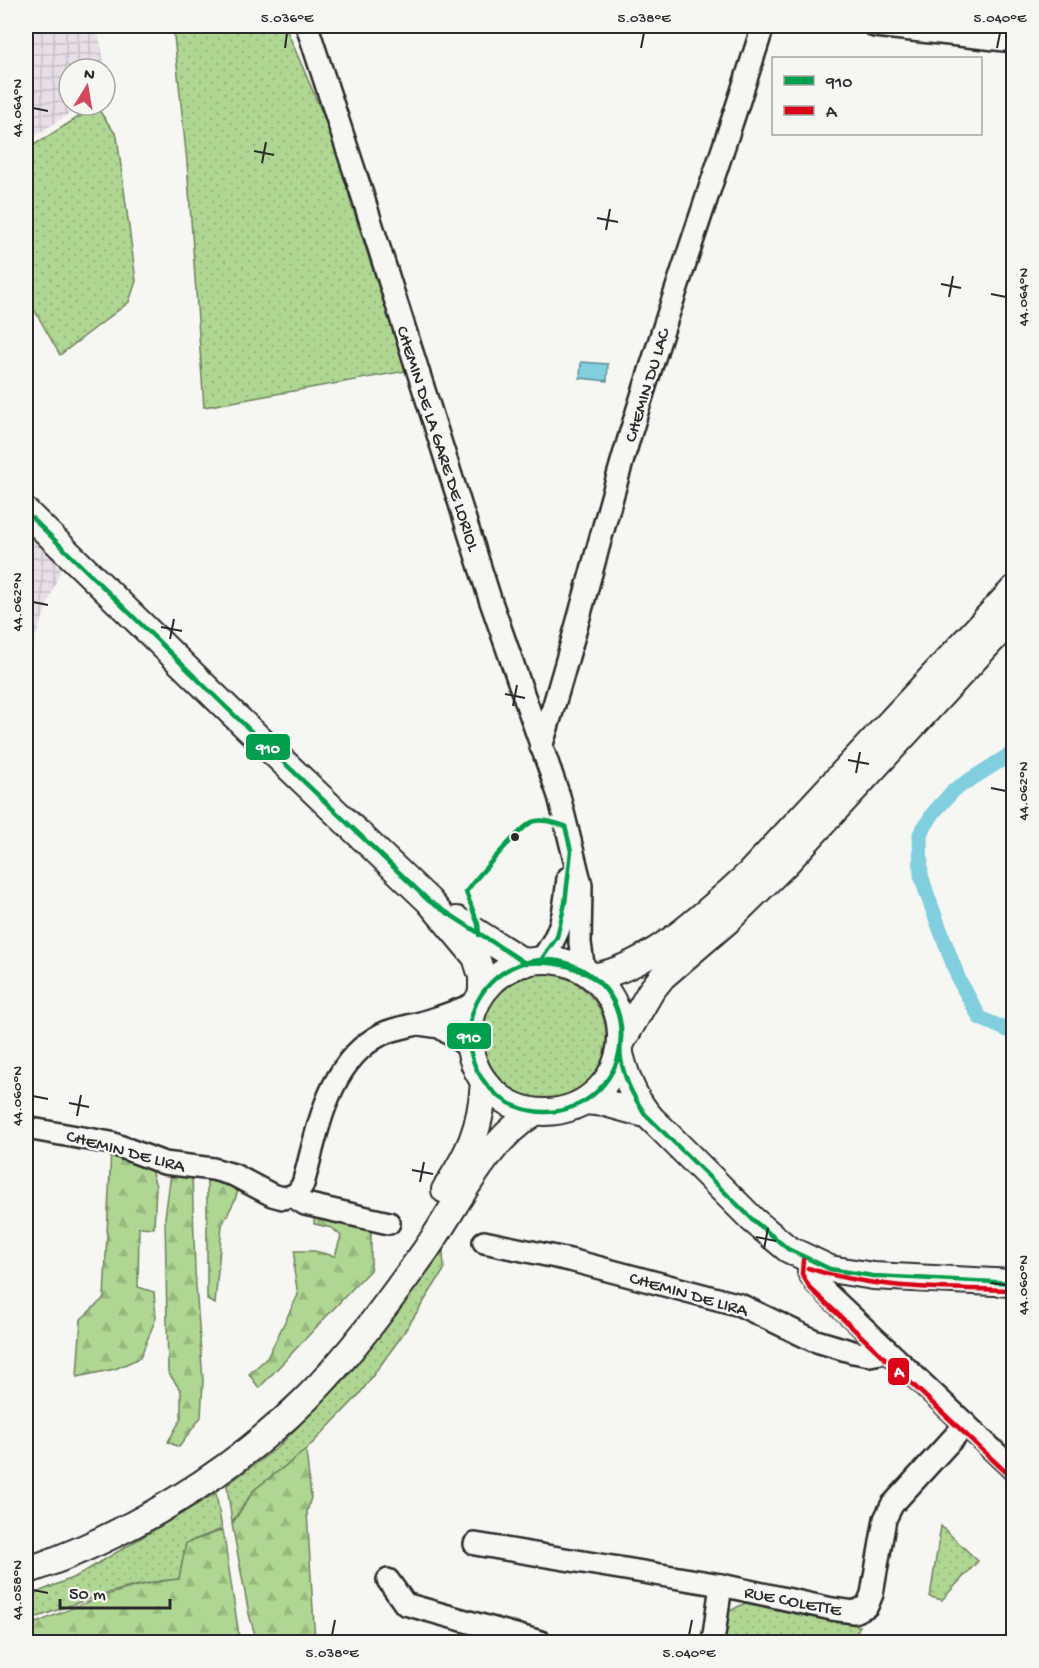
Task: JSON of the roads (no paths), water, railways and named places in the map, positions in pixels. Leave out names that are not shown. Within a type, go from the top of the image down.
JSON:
[{"type":"main road","points":[[26,512],[429,901],[476,957],[482,976],[479,997],[468,1031],[469,1047],[477,1071],[494,1094],[506,1102],[535,1112],[553,1112],[570,1108],[586,1101],[601,1088],[613,1072],[624,1040],[651,991],[663,976],[727,921],[786,863],[1014,616]]},
{"type":"main road","points":[[588,974],[619,970],[663,945],[703,916],[749,874],[1014,589]]},
{"type":"main road","points":[[429,901],[533,961],[571,964],[588,974],[603,987],[618,1012],[630,1086],[645,1114],[769,1234],[788,1249],[831,1269],[873,1276],[1014,1283]]},
{"type":"main road","points":[[479,997],[501,974],[533,961]]},
{"type":"main road","points":[[26,1553],[119,1512],[207,1461],[253,1426],[317,1364],[375,1293],[457,1171],[477,1132],[484,1082]]},
{"type":"main road","points":[[586,1101],[605,1103],[645,1114]]},
{"type":"main road","points":[[26,1571],[53,1562],[109,1537],[166,1506],[266,1436],[307,1398],[358,1340],[424,1252],[490,1152],[511,1129],[535,1112]]},
{"type":"street","name":"CHEMIN DE LA GARE DE LORIOL","points":[[307,26],[490,599],[559,796],[571,851],[579,869],[580,943],[588,974]]},
{"type":"street","name":"CHEMIN DU LAC","points":[[541,747],[563,680],[626,447],[763,26]]},
{"type":"street","points":[[875,26],[1014,41]]},
{"type":"street","name":"CHEMIN DE LA GARE DE LORIOL","points":[[533,961],[557,937],[561,924],[571,851]]},
{"type":"street","points":[[292,1196],[303,1184],[327,1103],[336,1081],[348,1062],[381,1034],[461,1010],[479,997]]},
{"type":"street","points":[[418,1024],[440,1027],[469,1047]]},
{"type":"street","name":"CHEMIN DE LIRA","points":[[26,1128],[111,1143],[164,1163],[213,1169],[234,1175],[273,1196],[284,1198],[292,1196],[305,1204],[389,1223]]},
{"type":"street","name":"CHEMIN DE LIRA","points":[[484,1242],[570,1260],[740,1305],[813,1340],[853,1352],[870,1355],[888,1350]]},
{"type":"street","points":[[810,1261],[809,1272],[816,1283],[1014,1470]]},
{"type":"street","name":"RUE COLETTE","points":[[475,1544],[721,1585],[854,1612],[867,1606],[872,1594],[885,1519],[892,1505],[966,1424]]},
{"type":"street","points":[[388,1580],[405,1604],[542,1642]]},
{"type":"street","name":"RUE COLETTE","points":[[713,1642],[721,1585]]},
{"type":"water","points":[[581,362],[608,364],[607,381],[580,378]]},
{"type":"waterway","points":[[1014,752],[954,790],[934,812],[920,834],[921,875],[959,980],[980,1018],[1014,1033]]}]
